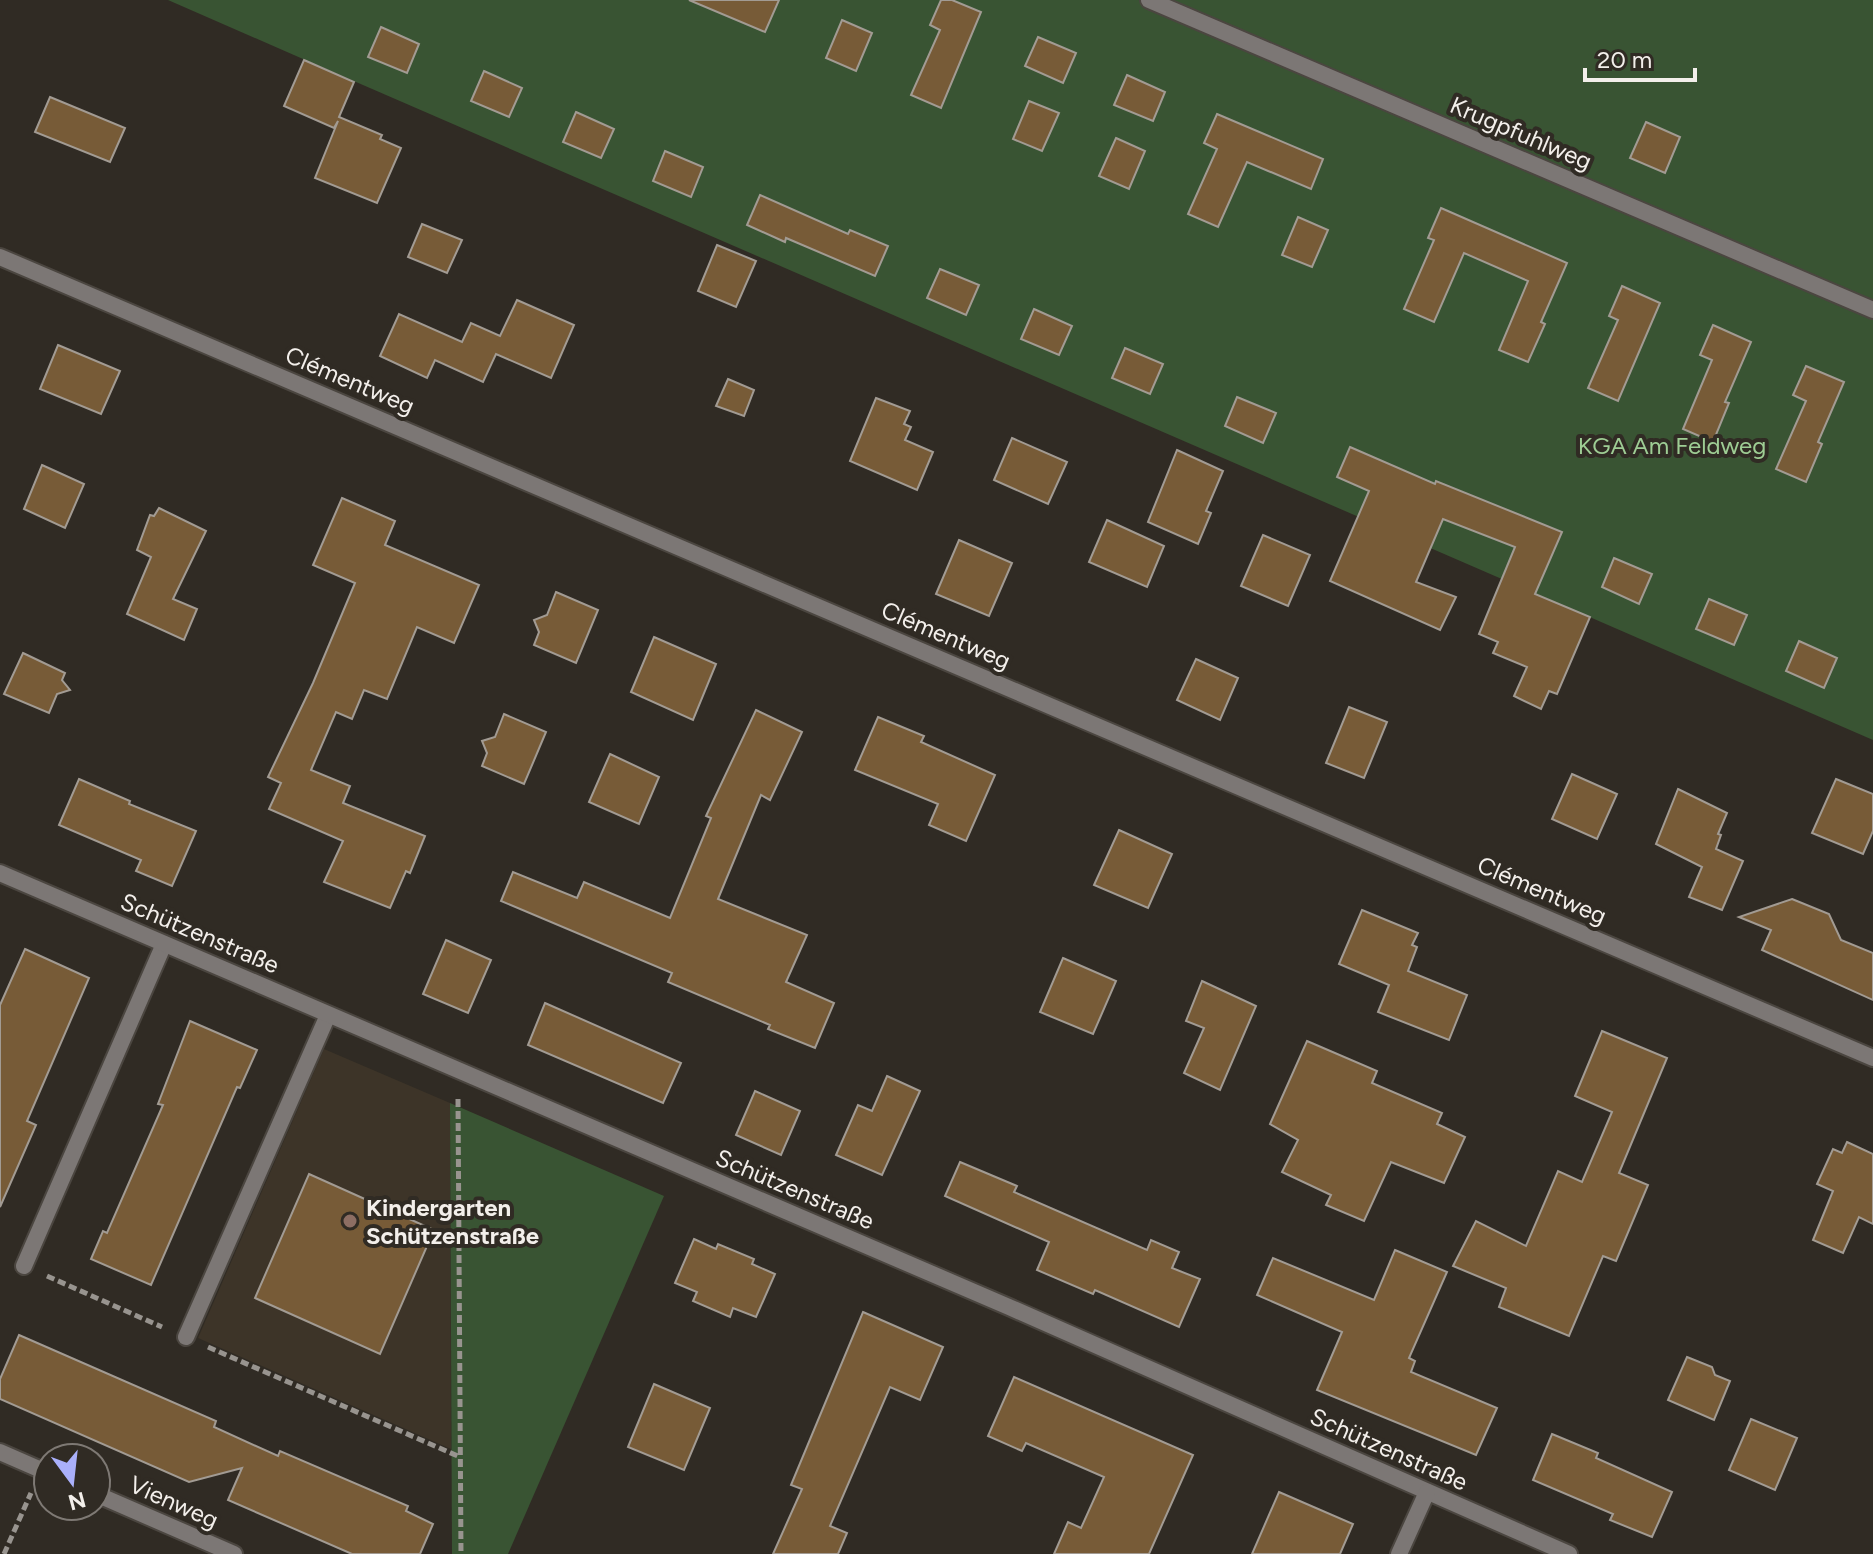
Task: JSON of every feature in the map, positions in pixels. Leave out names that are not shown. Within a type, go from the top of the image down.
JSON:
[{"type":"street","name":"Krugpfuhlweg","points":[[1149,0],[1873,310]]},
{"type":"street","name":"Clémentweg","points":[[0,257],[1873,1058]]},
{"type":"street","name":"Schützenstraße","points":[[0,873],[1009,1307],[1569,1554]]},
{"type":"street","points":[[24,1266],[164,944]]},
{"type":"street","points":[[186,1337],[328,1015]]},
{"type":"street","points":[[0,1452],[32,1466]]},
{"type":"street","points":[[1399,1554],[1427,1492]]},
{"type":"street","name":"Vienweg","points":[[112,1501],[234,1554]]},
{"type":"path","points":[[458,1072],[461,1554]]},
{"type":"path","points":[[24,1266],[460,1457]]},
{"type":"path","points":[[4,1554],[32,1497]]},
{"type":"shaded area","name":"Kindergarten Schützenstraße","points":[[324,1049],[450,1103],[451,1449],[198,1338]]},
{"type":"green space","name":"KGA Am Feldweg","points":[[168,0],[1873,0],[1873,740],[303,59]]},
{"type":"green space","points":[[450,1103],[664,1196],[508,1554],[452,1554]]},
{"type":"building","points":[[689,0],[779,0],[765,32]]},
{"type":"building","points":[[941,0],[952,0],[981,12],[941,108],[911,95],[940,30],[930,25]]},
{"type":"building","points":[[842,20],[872,33],[856,71],[826,58]]},
{"type":"building","points":[[381,27],[419,44],[407,73],[368,57]]},
{"type":"building","points":[[1038,37],[1076,53],[1063,83],[1025,66]]},
{"type":"building","points":[[304,60],[354,82],[339,117],[382,135],[380,139],[401,148],[377,203],[315,178],[338,121],[334,128],[284,106]]},
{"type":"building","points":[[484,71],[522,88],[509,117],[471,101]]},
{"type":"building","points":[[1127,75],[1165,92],[1153,121],[1114,105]]},
{"type":"building","points":[[50,97],[125,128],[110,162],[35,132]]},
{"type":"building","points":[[1029,101],[1059,113],[1042,151],[1013,139]]},
{"type":"building","points":[[576,112],[614,129],[601,158],[563,142]]},
{"type":"building","points":[[1217,114],[1323,159],[1311,189],[1247,162],[1218,227],[1188,214],[1217,149],[1204,143]]},
{"type":"building","points":[[1646,122],[1680,137],[1665,173],[1630,158]]},
{"type":"building","points":[[1116,138],[1145,151],[1129,189],[1099,176]]},
{"type":"building","points":[[665,151],[703,167],[691,197],[653,181]]},
{"type":"building","points":[[760,195],[848,234],[850,230],[888,246],[875,276],[747,225]]},
{"type":"building","points":[[1441,208],[1567,263],[1541,322],[1545,324],[1528,362],[1499,350],[1528,281],[1464,253],[1434,322],[1404,309],[1434,240],[1428,238]]},
{"type":"building","points":[[1298,217],[1328,230],[1312,267],[1282,255]]},
{"type":"building","points":[[422,224],[462,240],[447,273],[408,257]]},
{"type":"building","points":[[717,245],[756,261],[736,307],[698,291]]},
{"type":"building","points":[[940,269],[979,285],[966,315],[927,298]]},
{"type":"building","points":[[1622,286],[1660,303],[1618,401],[1588,388],[1618,320],[1609,316]]},
{"type":"building","points":[[517,300],[574,325],[551,378],[496,354],[483,382],[435,360],[427,378],[380,356],[399,314],[462,342],[471,323],[500,336]]},
{"type":"building","points":[[1034,309],[1072,326],[1059,355],[1021,339]]},
{"type":"building","points":[[1713,325],[1751,342],[1725,402],[1729,403],[1713,442],[1683,429],[1712,360],[1700,355]]},
{"type":"building","points":[[58,345],[120,371],[101,414],[40,389]]},
{"type":"building","points":[[1125,348],[1163,364],[1150,394],[1112,378]]},
{"type":"building","points":[[1806,366],[1844,382],[1818,442],[1822,444],[1806,482],[1776,469],[1806,401],[1793,395]]},
{"type":"building","points":[[728,379],[754,390],[744,416],[716,406]]},
{"type":"building","points":[[1237,397],[1276,413],[1263,443],[1225,426]]},
{"type":"building","points":[[876,398],[910,411],[904,424],[911,427],[905,440],[933,452],[917,490],[850,461]]},
{"type":"building","points":[[1012,438],[1067,462],[1048,504],[994,480]]},
{"type":"building","points":[[1350,447],[1435,484],[1436,481],[1562,532],[1535,594],[1590,617],[1557,694],[1549,691],[1541,709],[1514,696],[1527,667],[1493,653],[1498,642],[1479,634],[1515,547],[1443,519],[1416,582],[1456,597],[1440,630],[1330,581],[1369,491],[1337,477]]},
{"type":"building","points":[[1177,450],[1223,471],[1206,511],[1211,513],[1198,544],[1148,522]]},
{"type":"building","points":[[42,465],[84,484],[65,528],[24,509]]},
{"type":"building","points":[[342,498],[395,521],[385,545],[479,585],[454,643],[417,627],[387,699],[364,690],[352,719],[336,712],[311,770],[350,786],[343,803],[425,836],[410,873],[406,871],[390,908],[324,882],[343,841],[269,809],[281,783],[268,777],[313,683],[355,583],[313,565]]},
{"type":"building","points":[[159,508],[206,531],[173,599],[197,609],[184,640],[127,614],[151,557],[137,550],[150,515],[154,516]]},
{"type":"building","points":[[1107,520],[1164,546],[1147,587],[1089,562]]},
{"type":"building","points":[[1263,535],[1310,555],[1288,606],[1241,586]]},
{"type":"building","points":[[959,540],[1012,563],[989,616],[936,594]]},
{"type":"building","points":[[1614,558],[1652,574],[1639,604],[1602,587]]},
{"type":"building","points":[[556,592],[598,610],[576,663],[534,645],[539,632],[534,620],[547,615]]},
{"type":"building","points":[[1709,599],[1747,615],[1734,645],[1696,629]]},
{"type":"building","points":[[654,637],[716,664],[693,720],[631,692]]},
{"type":"building","points":[[1799,641],[1837,658],[1824,688],[1786,671]]},
{"type":"building","points":[[23,653],[65,673],[62,680],[70,690],[57,694],[49,713],[4,694]]},
{"type":"building","points":[[1196,659],[1238,678],[1220,720],[1177,700]]},
{"type":"building","points":[[1349,707],[1387,722],[1364,778],[1326,763]]},
{"type":"building","points":[[756,710],[802,732],[770,800],[761,795],[718,899],[807,935],[786,982],[834,1003],[815,1048],[768,1029],[770,1025],[668,982],[672,973],[501,901],[513,872],[577,898],[584,882],[670,918],[711,818],[706,816]]},
{"type":"building","points":[[504,714],[546,732],[524,784],[482,766],[487,753],[482,741],[495,737]]},
{"type":"building","points":[[878,717],[924,736],[921,742],[995,775],[966,841],[929,825],[938,804],[855,770]]},
{"type":"building","points":[[610,754],[659,777],[639,824],[589,802]]},
{"type":"building","points":[[1572,774],[1617,794],[1597,839],[1552,819]]},
{"type":"building","points":[[79,779],[130,801],[129,804],[196,831],[172,886],[136,871],[141,860],[59,825]]},
{"type":"building","points":[[1836,779],[1873,794],[1873,831],[1863,854],[1812,833]]},
{"type":"building","points":[[1678,789],[1727,813],[1718,834],[1721,835],[1716,849],[1743,861],[1722,910],[1689,897],[1702,867],[1656,844]]},
{"type":"building","points":[[1119,830],[1172,854],[1148,908],[1094,885]]},
{"type":"building","points":[[1792,899],[1829,914],[1841,940],[1873,953],[1873,1000],[1762,950],[1771,930],[1739,917]]},
{"type":"building","points":[[1362,910],[1418,933],[1412,945],[1417,947],[1408,971],[1467,995],[1449,1040],[1378,1012],[1389,985],[1339,964]]},
{"type":"building","points":[[446,940],[491,960],[468,1013],[423,994]]},
{"type":"building","points":[[25,949],[89,978],[27,1121],[36,1125],[0,1207],[0,1005]]},
{"type":"building","points":[[1063,958],[1116,981],[1093,1034],[1040,1012]]},
{"type":"building","points":[[1202,981],[1256,1006],[1220,1090],[1184,1073],[1204,1028],[1186,1021]]},
{"type":"building","points":[[545,1003],[681,1063],[663,1103],[528,1045]]},
{"type":"building","points":[[190,1021],[257,1050],[240,1088],[237,1087],[151,1285],[91,1259],[103,1231],[107,1233],[163,1105],[158,1104]]},
{"type":"building","points":[[1602,1031],[1667,1058],[1619,1173],[1648,1185],[1616,1261],[1603,1256],[1569,1336],[1499,1307],[1506,1288],[1453,1266],[1476,1221],[1526,1246],[1558,1171],[1582,1182],[1612,1112],[1575,1096]]},
{"type":"building","points":[[1307,1041],[1377,1071],[1372,1083],[1442,1113],[1437,1124],[1465,1137],[1444,1183],[1391,1162],[1364,1221],[1326,1205],[1331,1195],[1282,1172],[1298,1140],[1270,1124]]},
{"type":"building","points":[[887,1076],[920,1091],[882,1175],[836,1155],[858,1105],[872,1111]]},
{"type":"building","points":[[755,1091],[800,1111],[781,1155],[736,1135]]},
{"type":"building","points":[[1847,1142],[1873,1154],[1873,1224],[1859,1217],[1843,1253],[1813,1240],[1833,1191],[1817,1184],[1833,1149],[1842,1153]]},
{"type":"building","points":[[960,1162],[1017,1186],[1014,1192],[1147,1250],[1151,1240],[1179,1252],[1172,1268],[1200,1279],[1179,1327],[1095,1290],[1093,1294],[1037,1270],[1049,1242],[945,1196]]},
{"type":"building","points":[[309,1174],[434,1230],[380,1354],[255,1298]]},
{"type":"building","points":[[694,1239],[716,1249],[718,1244],[754,1259],[752,1264],[775,1274],[756,1317],[733,1308],[730,1317],[693,1301],[697,1292],[675,1283]]},
{"type":"building","points":[[1395,1250],[1447,1272],[1409,1358],[1415,1361],[1411,1372],[1497,1408],[1476,1455],[1317,1390],[1342,1332],[1257,1295],[1273,1258],[1374,1300]]},
{"type":"building","points":[[863,1312],[943,1347],[920,1400],[890,1387],[830,1526],[847,1533],[838,1554],[773,1554],[802,1489],[791,1485]]},
{"type":"building","points":[[19,1335],[216,1421],[214,1427],[278,1456],[280,1451],[408,1506],[406,1511],[433,1524],[420,1554],[352,1554],[228,1500],[242,1468],[189,1482],[112,1448],[112,1442],[98,1442],[0,1399],[0,1379]]},
{"type":"building","points":[[1687,1357],[1712,1367],[1715,1375],[1730,1381],[1714,1420],[1668,1400]]},
{"type":"building","points":[[1014,1377],[1193,1455],[1149,1554],[1054,1554],[1068,1522],[1081,1528],[1104,1477],[1026,1443],[1022,1451],[988,1436]]},
{"type":"building","points":[[654,1384],[710,1408],[684,1470],[628,1447]]},
{"type":"building","points":[[1751,1419],[1797,1438],[1775,1490],[1729,1470]]},
{"type":"building","points":[[1552,1434],[1598,1453],[1596,1458],[1672,1492],[1652,1537],[1610,1520],[1613,1514],[1533,1480]]},
{"type":"building","points":[[1279,1492],[1353,1524],[1340,1554],[1252,1554]]},
{"type":"place","name":"Kindergarten Schützenstraße","points":[[350,1221]]}]
